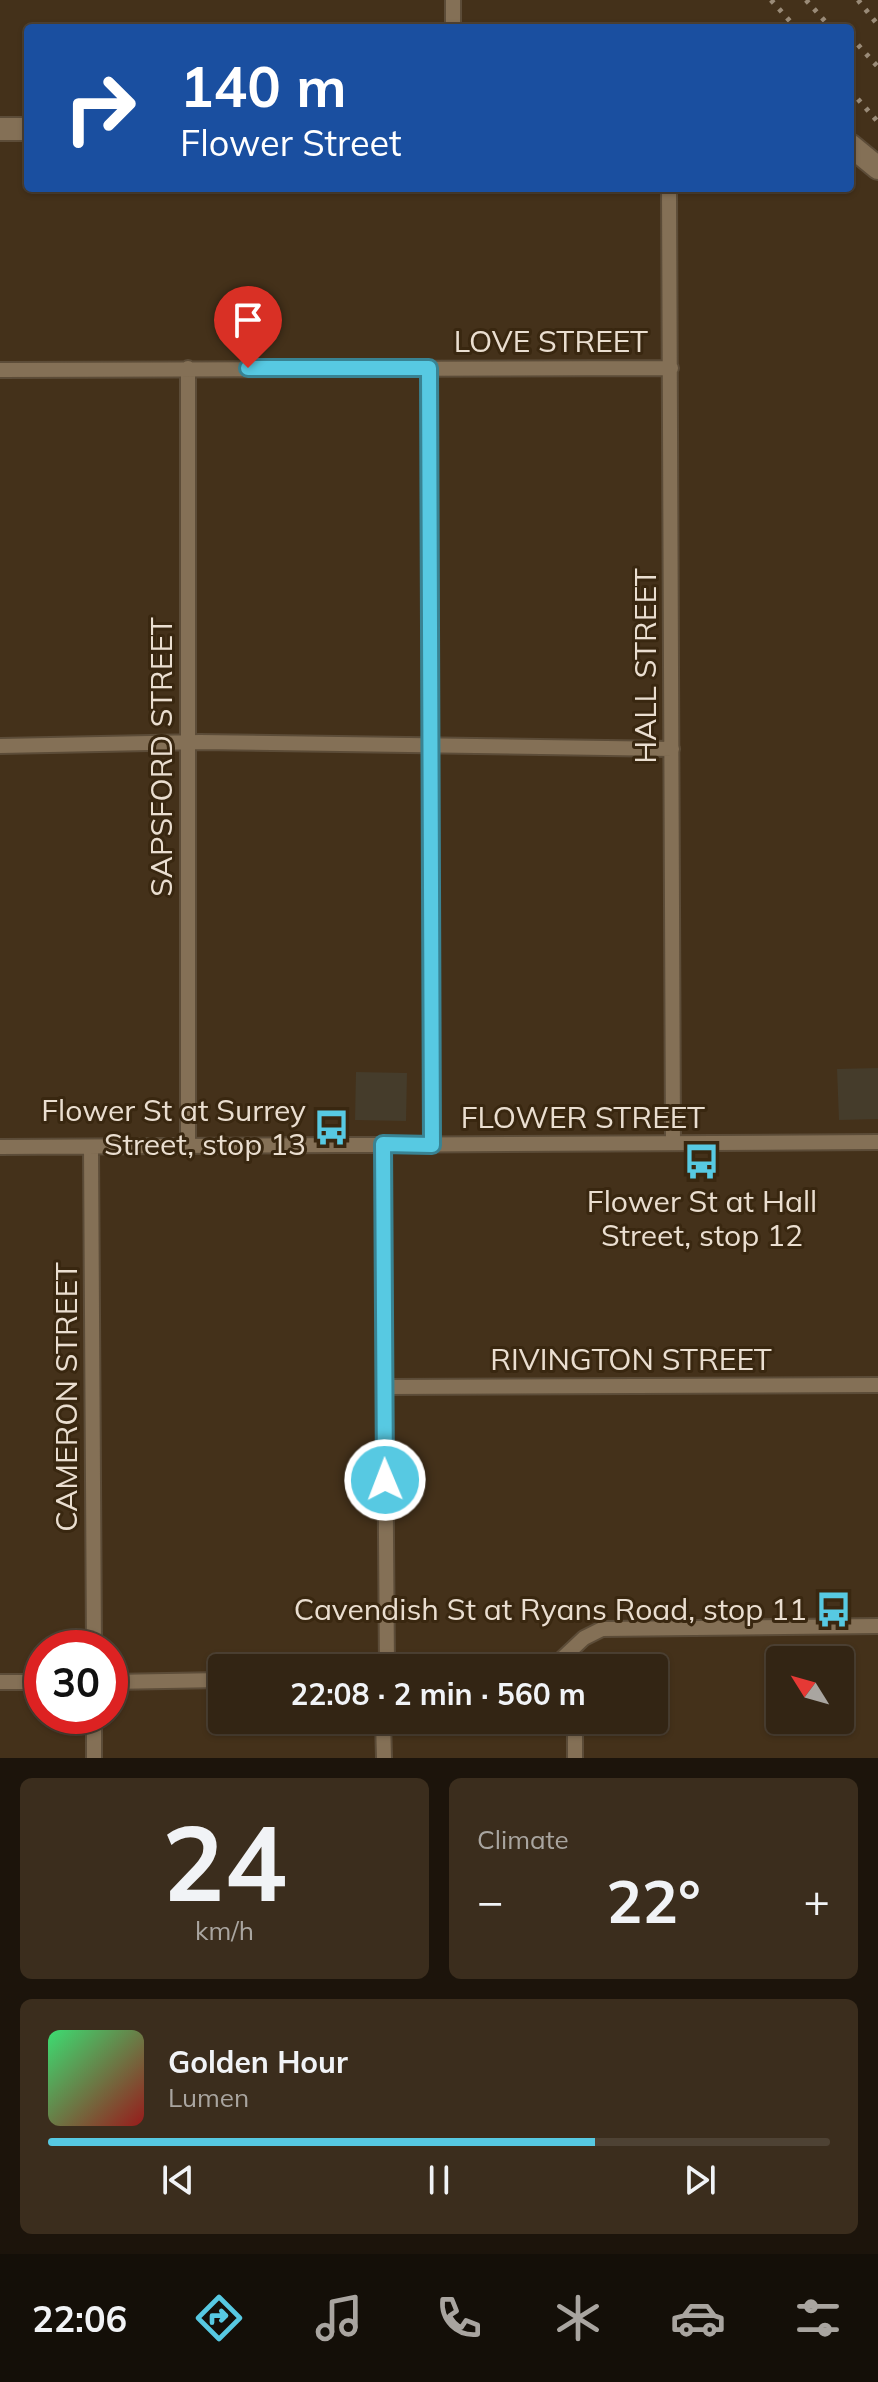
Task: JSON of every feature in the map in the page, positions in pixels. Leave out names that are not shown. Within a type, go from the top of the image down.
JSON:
[{"type":"street","points":[[453,0],[453,24]]},
{"type":"street","points":[[0,129],[24,129]]},
{"type":"street","points":[[854,148],[878,168]]},
{"type":"street","name":"HALL STREET","points":[[669,192],[673,1143]]},
{"type":"street","name":"SAPSFORD STREET","points":[[188,368],[188,1146]]},
{"type":"street","points":[[429,368],[432,1145]]},
{"type":"street","name":"LOVE STREET","points":[[0,370],[671,368]]},
{"type":"street","points":[[0,746],[187,744],[672,749]]},
{"type":"street","name":"FLOWER STREET","points":[[0,1147],[878,1142]]},
{"type":"street","points":[[383,1144],[387,1654]]},
{"type":"street","name":"CAMERON STREET","points":[[91,1147],[94,1630]]},
{"type":"street","name":"RIVINGTON STREET","points":[[384,1387],[878,1385]]},
{"type":"street","points":[[574,1654],[595,1631],[622,1627],[878,1626]]},
{"type":"street","points":[[128,1682],[208,1680]]},
{"type":"street","points":[[0,1682],[24,1682]]},
{"type":"street","points":[[94,1734],[94,1758]]},
{"type":"street","points":[[383,1734],[384,1758]]},
{"type":"street","points":[[575,1734],[575,1758]]},
{"type":"shaded area","points":[[878,1068],[878,1119],[839,1120],[837,1069]]},
{"type":"shaded area","points":[[356,1072],[407,1073],[406,1121],[355,1120]]},
{"type":"railway","points":[[771,0],[792,24]]},
{"type":"railway","points":[[806,0],[827,24]]},
{"type":"railway","points":[[858,0],[878,25]]},
{"type":"railway","points":[[854,40],[878,67]]},
{"type":"railway","points":[[854,95],[878,122]]},
{"type":"place","name":"Flower St at Surrey Street, stop 13","points":[[332,1128]]},
{"type":"place","name":"Flower St at Hall Street, stop 12","points":[[702,1161]]},
{"type":"place","name":"Cavendish St at Ryans Road, stop 11","points":[[833,1610]]},
{"type":"route","points":[[248,368],[429,368],[432,1145],[383,1144],[385,1480]]}]
